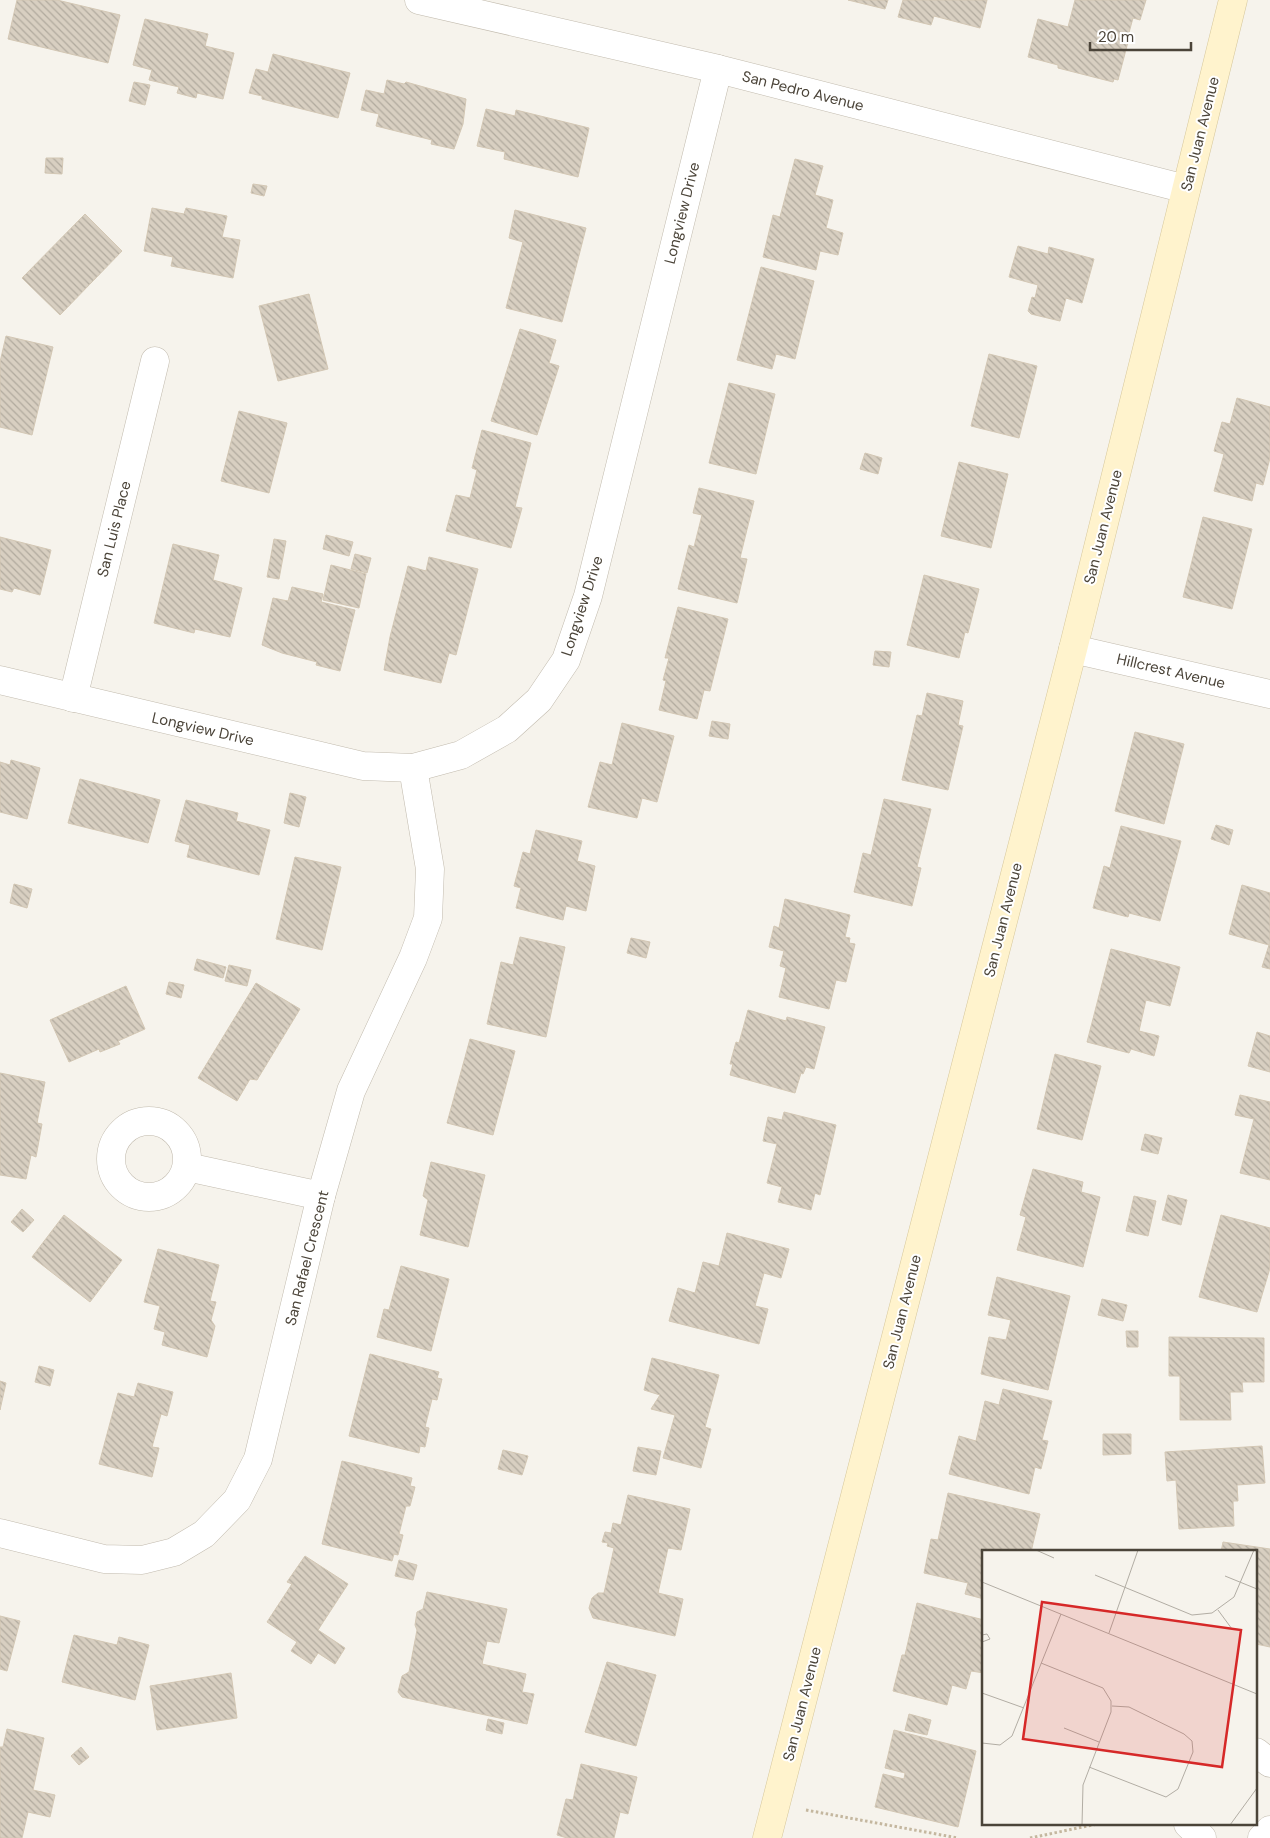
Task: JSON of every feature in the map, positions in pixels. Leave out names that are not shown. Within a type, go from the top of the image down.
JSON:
[{"type":"street","name":"San Pedro Avenue","points":[[419,0],[718,69],[1186,189]]},
{"type":"street","name":"San Juan Avenue","points":[[767,1838],[1073,649],[1234,0]]},
{"type":"street","name":"Longview Drive","points":[[0,680],[363,766],[413,768],[461,755],[508,729],[539,700],[566,660],[588,596],[718,69]]},
{"type":"street","name":"San Luis Place","points":[[73,698],[155,361]]},
{"type":"street","name":"Hillcrest Avenue","points":[[1073,649],[1270,694]]},
{"type":"street","name":"San Rafael Crescent","points":[[0,1533],[104,1559],[142,1560],[174,1552],[204,1534],[237,1500],[258,1459],[321,1196],[351,1091],[413,958],[428,918],[430,870],[413,768]]},
{"type":"street","points":[[187,1167],[321,1196]]},
{"type":"street","points":[[1190,1826],[1202,1838]]},
{"type":"street","points":[[1262,1838],[1270,1830]]},
{"type":"path","points":[[776,1805],[958,1838]]},
{"type":"path","points":[[1030,1838],[1087,1826]]},
{"type":"building","points":[[17,0],[57,0],[120,15],[108,63],[8,39]]},
{"type":"building","points":[[848,0],[888,0],[885,9]]},
{"type":"building","points":[[903,0],[987,0],[980,28],[934,16],[931,25],[898,17]]},
{"type":"building","points":[[1075,0],[1146,0],[1140,20],[1133,18],[1127,40],[1124,39],[1128,42],[1118,80],[1114,79],[1113,82],[1058,68],[1058,65],[1028,57],[1038,19],[1068,27]]},
{"type":"building","points":[[145,19],[208,34],[205,46],[234,53],[223,99],[197,93],[196,98],[177,93],[179,87],[149,80],[152,70],[133,65]]},
{"type":"building","points":[[273,54],[350,73],[338,118],[262,99],[262,96],[249,93],[256,69],[268,72]]},
{"type":"building","points":[[387,80],[404,84],[406,82],[466,99],[463,124],[454,149],[431,144],[432,140],[376,126],[379,114],[361,110],[366,90],[384,94]]},
{"type":"building","points":[[134,82],[150,85],[145,105],[129,101]]},
{"type":"building","points":[[486,109],[515,116],[516,110],[589,128],[578,177],[504,159],[505,152],[477,146]]},
{"type":"building","points":[[46,158],[63,158],[62,174],[45,173]]},
{"type":"building","points":[[795,159],[823,166],[815,195],[833,200],[826,228],[843,233],[838,255],[820,251],[816,270],[763,257],[773,215],[780,217]]},
{"type":"building","points":[[253,184],[267,186],[264,196],[251,193]]},
{"type":"building","points":[[152,208],[184,214],[186,208],[227,216],[222,237],[240,240],[233,278],[171,266],[173,257],[144,251]]},
{"type":"building","points":[[515,210],[586,228],[562,322],[506,308],[523,242],[509,238]]},
{"type":"building","points":[[85,214],[122,251],[60,315],[22,278]]},
{"type":"building","points":[[1018,246],[1048,254],[1049,247],[1094,259],[1082,303],[1066,298],[1060,321],[1031,314],[1028,311],[1032,297],[1035,298],[1038,285],[1009,277]]},
{"type":"building","points":[[761,267],[814,281],[795,359],[776,354],[772,369],[737,360]]},
{"type":"building","points":[[309,294],[328,369],[278,381],[259,306]]},
{"type":"building","points":[[520,329],[556,340],[549,363],[559,366],[537,435],[491,421]]},
{"type":"building","points":[[6,336],[53,347],[32,435],[0,427],[0,362]]},
{"type":"building","points":[[989,354],[1037,366],[1019,438],[971,426]]},
{"type":"building","points":[[729,383],[775,394],[756,474],[709,463]]},
{"type":"building","points":[[1237,398],[1270,407],[1270,458],[1263,485],[1256,483],[1252,501],[1214,491],[1224,454],[1214,451],[1222,422],[1230,424]]},
{"type":"building","points":[[239,411],[287,423],[269,493],[221,481]]},
{"type":"building","points":[[482,430],[531,443],[515,507],[522,508],[511,548],[446,531],[456,495],[470,498],[477,470],[472,468]]},
{"type":"building","points":[[865,453],[882,458],[878,474],[860,469]]},
{"type":"building","points":[[959,462],[1008,474],[991,548],[941,536]]},
{"type":"building","points":[[699,488],[754,501],[740,558],[747,559],[737,603],[678,589],[689,545],[694,547],[702,515],[693,513]]},
{"type":"building","points":[[1203,517],[1252,529],[1232,609],[1183,597]]},
{"type":"building","points":[[326,535],[353,542],[349,556],[323,549]]},
{"type":"building","points":[[0,537],[51,550],[40,595],[14,588],[12,592],[0,589]]},
{"type":"building","points":[[274,539],[286,541],[279,579],[267,577]]},
{"type":"building","points":[[173,544],[219,555],[213,580],[242,588],[230,637],[195,629],[194,633],[154,623]]},
{"type":"building","points":[[355,554],[371,558],[367,573],[351,569]]},
{"type":"building","points":[[429,557],[478,569],[456,655],[449,653],[441,683],[384,670],[390,637],[408,566],[426,571]]},
{"type":"building","points":[[331,565],[366,574],[359,608],[323,600]]},
{"type":"building","points":[[924,575],[979,589],[968,633],[965,632],[959,658],[907,645]]},
{"type":"building","points":[[292,587],[323,594],[321,602],[355,610],[340,671],[316,665],[317,662],[282,653],[262,645],[273,598],[288,601]]},
{"type":"building","points":[[678,607],[728,619],[710,691],[704,690],[697,719],[659,710],[666,681],[663,680],[669,658],[665,658]]},
{"type":"building","points":[[875,651],[891,652],[889,667],[873,665]]},
{"type":"building","points":[[927,693],[963,701],[958,725],[963,726],[948,790],[902,780],[917,715],[922,716]]},
{"type":"building","points":[[712,721],[730,724],[728,739],[709,736]]},
{"type":"building","points":[[622,723],[674,736],[657,802],[642,798],[637,818],[588,807],[600,762],[612,765]]},
{"type":"building","points":[[1135,732],[1184,744],[1164,824],[1115,811]]},
{"type":"building","points":[[11,760],[40,768],[27,819],[0,812],[0,762],[10,765]]},
{"type":"building","points":[[80,779],[160,800],[148,843],[68,823]]},
{"type":"building","points":[[290,793],[306,797],[299,827],[284,823]]},
{"type":"building","points":[[884,799],[931,809],[917,867],[921,868],[912,906],[854,892],[863,853],[871,855]]},
{"type":"building","points":[[186,800],[238,813],[236,821],[270,830],[259,875],[187,857],[190,845],[175,841]]},
{"type":"building","points":[[1216,825],[1233,830],[1229,845],[1211,839]]},
{"type":"building","points":[[1121,826],[1181,841],[1160,921],[1129,913],[1128,917],[1093,908],[1104,866],[1110,868]]},
{"type":"building","points":[[536,830],[582,841],[577,861],[595,866],[586,911],[566,906],[563,920],[516,908],[521,888],[514,886],[523,852],[530,854]]},
{"type":"building","points":[[295,857],[341,867],[322,950],[276,939]]},
{"type":"building","points":[[14,884],[32,889],[27,908],[10,903]]},
{"type":"building","points":[[1242,885],[1270,893],[1270,969],[1262,967],[1269,945],[1229,934]]},
{"type":"building","points":[[785,899],[850,915],[845,937],[850,938],[849,943],[855,944],[846,982],[836,980],[829,1009],[779,997],[786,968],[780,966],[784,951],[769,947],[774,926],[779,928]]},
{"type":"building","points":[[520,937],[565,947],[546,1037],[487,1024],[501,962],[513,965]]},
{"type":"building","points":[[631,938],[650,942],[646,958],[627,953]]},
{"type":"building","points":[[1111,949],[1180,967],[1170,1006],[1146,1000],[1139,1031],[1159,1036],[1154,1056],[1131,1049],[1129,1053],[1087,1042]]},
{"type":"building","points":[[197,959],[226,967],[223,978],[194,970]]},
{"type":"building","points":[[229,965],[251,970],[247,986],[225,981]]},
{"type":"building","points":[[169,982],[184,985],[181,998],[166,994]]},
{"type":"building","points":[[256,983],[300,1009],[257,1080],[250,1079],[237,1101],[198,1078]]},
{"type":"building","points":[[126,986],[145,1029],[118,1041],[120,1044],[100,1052],[99,1049],[69,1062],[50,1020]]},
{"type":"building","points":[[748,1010],[786,1021],[787,1017],[825,1027],[814,1069],[806,1067],[803,1074],[801,1073],[795,1093],[730,1075],[733,1064],[730,1064],[736,1042],[739,1043]]},
{"type":"building","points":[[1257,1032],[1270,1036],[1270,1072],[1248,1066]]},
{"type":"building","points":[[470,1039],[515,1051],[493,1135],[447,1123]]},
{"type":"building","points":[[1055,1054],[1101,1066],[1082,1140],[1037,1129]]},
{"type":"building","points":[[0,1073],[45,1082],[37,1123],[42,1124],[36,1157],[31,1155],[26,1179],[0,1175]]},
{"type":"building","points":[[1240,1095],[1270,1102],[1270,1180],[1240,1173],[1254,1119],[1235,1115]]},
{"type":"building","points":[[784,1112],[836,1125],[820,1195],[815,1193],[811,1210],[778,1202],[782,1187],[767,1183],[777,1144],[763,1141],[768,1117],[782,1120]]},
{"type":"building","points":[[1145,1134],[1162,1138],[1158,1154],[1141,1150]]},
{"type":"building","points":[[431,1162],[485,1175],[468,1247],[420,1235],[428,1200],[423,1196]]},
{"type":"building","points":[[1033,1169],[1083,1182],[1081,1192],[1100,1197],[1083,1267],[1017,1250],[1026,1217],[1020,1215]]},
{"type":"building","points":[[1168,1195],[1187,1200],[1181,1225],[1162,1220]]},
{"type":"building","points":[[1134,1196],[1156,1201],[1148,1236],[1126,1231]]},
{"type":"building","points":[[22,1209],[34,1220],[23,1232],[11,1222]]},
{"type":"building","points":[[64,1215],[122,1260],[90,1302],[32,1257]]},
{"type":"building","points":[[1221,1215],[1270,1228],[1270,1268],[1257,1312],[1199,1297]]},
{"type":"building","points":[[727,1233],[789,1249],[781,1278],[764,1273],[755,1306],[768,1309],[759,1344],[669,1321],[678,1288],[695,1293],[703,1262],[719,1266]]},
{"type":"building","points":[[158,1249],[219,1265],[210,1301],[216,1302],[211,1320],[215,1326],[207,1357],[162,1345],[165,1332],[154,1329],[160,1306],[144,1302]]},
{"type":"building","points":[[401,1266],[449,1279],[431,1351],[377,1337],[384,1309],[389,1310]]},
{"type":"building","points":[[997,1277],[1070,1296],[1048,1390],[981,1374],[989,1337],[1006,1340],[1011,1320],[988,1315]]},
{"type":"building","points":[[1102,1299],[1127,1305],[1123,1321],[1098,1315]]},
{"type":"building","points":[[1126,1331],[1138,1331],[1138,1347],[1127,1347]]},
{"type":"building","points":[[1169,1337],[1264,1338],[1264,1382],[1242,1382],[1243,1392],[1230,1392],[1231,1420],[1180,1420],[1180,1376],[1169,1376]]},
{"type":"building","points":[[370,1354],[439,1372],[437,1378],[442,1379],[437,1400],[432,1399],[425,1427],[429,1428],[425,1447],[420,1446],[419,1453],[349,1436]]},
{"type":"building","points":[[652,1358],[719,1375],[705,1427],[711,1429],[701,1468],[663,1458],[675,1415],[651,1409],[660,1395],[644,1390]]},
{"type":"building","points":[[39,1366],[54,1370],[50,1386],[35,1382]]},
{"type":"building","points":[[0,1381],[6,1383],[0,1410]]},
{"type":"building","points":[[138,1383],[173,1392],[167,1416],[161,1414],[152,1447],[159,1448],[152,1477],[99,1464],[118,1393],[134,1397]]},
{"type":"building","points":[[1003,1389],[1052,1401],[1042,1440],[1048,1441],[1041,1469],[1035,1467],[1029,1494],[949,1474],[959,1436],[976,1441],[985,1401],[999,1405]]},
{"type":"building","points":[[1103,1434],[1131,1434],[1131,1454],[1103,1455]]},
{"type":"building","points":[[1262,1446],[1265,1483],[1237,1485],[1238,1501],[1233,1501],[1234,1526],[1179,1529],[1176,1480],[1167,1481],[1165,1452]]},
{"type":"building","points":[[638,1447],[661,1451],[656,1475],[633,1471]]},
{"type":"building","points":[[503,1450],[528,1456],[522,1475],[498,1469]]},
{"type":"building","points":[[342,1461],[412,1478],[410,1486],[415,1487],[410,1506],[406,1506],[399,1534],[403,1535],[398,1555],[394,1554],[392,1561],[322,1544]]},
{"type":"building","points":[[948,1493],[1040,1514],[1031,1550],[982,1550],[982,1598],[965,1594],[968,1583],[924,1573],[931,1539],[938,1540]]},
{"type":"building","points":[[628,1495],[690,1509],[681,1550],[668,1548],[658,1593],[683,1599],[675,1636],[593,1618],[589,1608],[592,1598],[598,1593],[604,1593],[614,1548],[607,1546],[608,1543],[602,1542],[605,1532],[611,1533],[613,1523],[621,1525]]},
{"type":"building","points":[[1223,1542],[1270,1549],[1270,1647],[1258,1644],[1258,1550],[1221,1550]]},
{"type":"building","points":[[305,1556],[348,1584],[318,1630],[345,1648],[335,1664],[318,1653],[311,1664],[291,1651],[297,1642],[267,1622],[292,1584],[287,1582]]},
{"type":"building","points":[[399,1560],[417,1565],[413,1580],[395,1576]]},
{"type":"building","points":[[427,1592],[507,1609],[499,1643],[487,1641],[482,1664],[526,1674],[522,1692],[534,1694],[527,1724],[402,1697],[398,1692],[402,1676],[409,1672],[417,1630],[415,1625],[417,1612],[423,1609]]},
{"type":"building","points":[[917,1603],[982,1619],[982,1673],[971,1671],[966,1689],[952,1685],[947,1705],[893,1691],[902,1655],[905,1655]]},
{"type":"building","points":[[0,1616],[20,1621],[7,1671],[0,1669]]},
{"type":"building","points":[[74,1635],[117,1645],[119,1637],[149,1645],[135,1700],[62,1682]]},
{"type":"building","points":[[607,1662],[656,1675],[636,1746],[585,1732]]},
{"type":"building","points":[[231,1673],[237,1718],[157,1730],[150,1686]]},
{"type":"building","points":[[909,1714],[931,1720],[927,1735],[905,1730]]},
{"type":"building","points":[[488,1719],[504,1723],[502,1734],[486,1730]]},
{"type":"building","points":[[7,1729],[44,1738],[33,1790],[55,1795],[50,1817],[28,1812],[22,1838],[0,1838],[0,1747],[3,1747]]},
{"type":"building","points":[[894,1730],[976,1751],[958,1827],[875,1807],[883,1774],[904,1779],[905,1773],[885,1768]]},
{"type":"building","points":[[81,1747],[89,1757],[79,1765],[71,1756]]},
{"type":"building","points":[[581,1764],[637,1777],[628,1814],[620,1812],[614,1838],[567,1838],[557,1835],[566,1799],[573,1800]]}]
